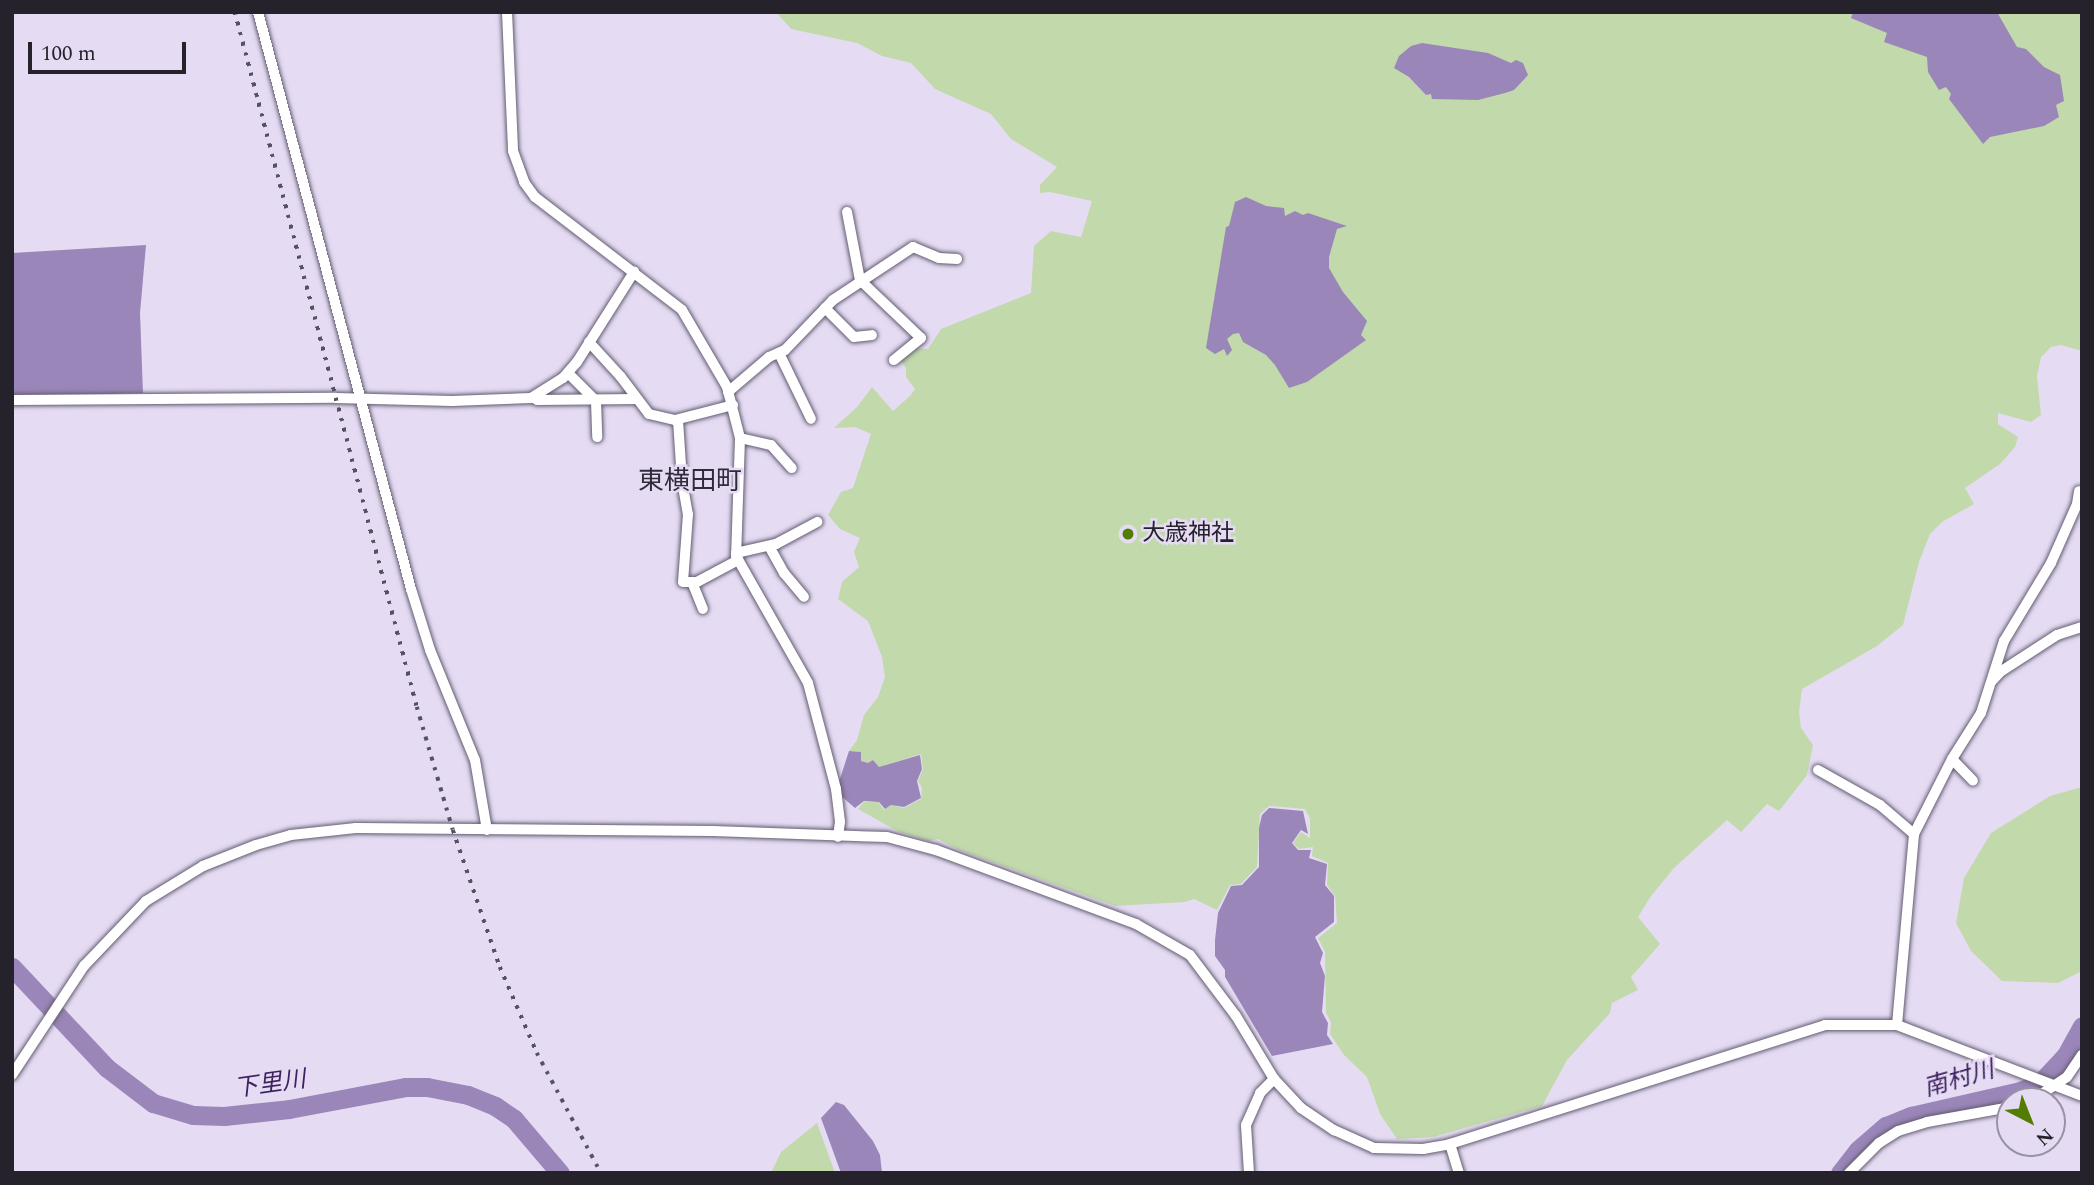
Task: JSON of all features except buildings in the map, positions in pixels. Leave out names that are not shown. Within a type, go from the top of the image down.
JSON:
[{"type":"street","points":[[258,12],[360,401],[430,650],[475,760],[487,830]]},
{"type":"street","points":[[507,12],[513,151],[524,182],[536,197],[682,310],[729,392],[740,438],[737,556],[808,683],[836,789],[841,822],[838,837]]},
{"type":"street","points":[[847,212],[860,280],[920,338],[894,360]]},
{"type":"street","points":[[729,392],[779,353],[825,308],[860,280],[913,247],[939,258],[957,259]]},
{"type":"street","points":[[12,400],[336,398],[360,401],[497,400],[534,397],[568,373],[634,272]]},
{"type":"street","points":[[825,308],[854,337],[872,335]]},
{"type":"street","points":[[589,342],[649,414],[678,420],[733,404]]},
{"type":"street","points":[[779,353],[811,419]]},
{"type":"street","points":[[568,373],[596,401],[597,438]]},
{"type":"street","points":[[534,397],[537,400],[637,399]]},
{"type":"street","points":[[678,420],[689,525],[682,582],[692,582],[737,556],[769,546],[817,522]]},
{"type":"street","points":[[740,438],[771,445],[792,467]]},
{"type":"street","points":[[1896,1025],[1914,834],[1952,759],[1981,713],[2004,641],[2051,563],[2080,497]]},
{"type":"street","points":[[769,546],[784,573],[803,597]]},
{"type":"street","points":[[692,582],[703,609]]},
{"type":"street","points":[[1988,686],[2000,672],[2057,635],[2082,627]]},
{"type":"street","points":[[1952,759],[1973,781]]},
{"type":"street","points":[[1818,770],[1880,805],[1914,834]]},
{"type":"street","points":[[12,1075],[84,966],[146,901],[203,866],[233,854],[290,835],[356,828],[713,831],[887,837],[936,850],[1136,924],[1190,955],[1236,1016],[1274,1079],[1301,1108],[1322,1124],[1374,1148],[1423,1149],[1450,1144],[1765,1041],[1825,1025],[1896,1025],[2082,1096]]},
{"type":"street","points":[[2057,1086],[2082,1055]]},
{"type":"street","points":[[1249,1173],[1246,1125],[1260,1093],[1274,1079]]},
{"type":"street","points":[[1849,1173],[1879,1143],[1898,1131],[1927,1122],[1996,1110]]},
{"type":"street","points":[[1450,1144],[1459,1173]]},
{"type":"green space","points":[[776,12],[2082,12],[2082,351],[2061,345],[2051,347],[2041,357],[2037,376],[2041,415],[2031,422],[1998,413],[1998,424],[2018,437],[2015,447],[2000,464],[1965,488],[1974,504],[1942,522],[1930,534],[1919,562],[1903,625],[1877,646],[1802,689],[1799,712],[1801,728],[1813,745],[1807,775],[1779,811],[1767,804],[1741,832],[1727,820],[1674,868],[1651,896],[1638,917],[1660,944],[1631,977],[1638,990],[1612,1003],[1610,1013],[1567,1060],[1542,1106],[1433,1137],[1397,1139],[1380,1114],[1367,1077],[1344,1055],[1330,1034],[1331,1022],[1326,1013],[1325,952],[1318,938],[1337,923],[1335,896],[1327,885],[1328,863],[1312,856],[1313,847],[1299,849],[1293,843],[1301,832],[1310,838],[1310,818],[1305,809],[1269,806],[1260,814],[1257,867],[1241,884],[1230,885],[1217,910],[1194,899],[1185,902],[1115,906],[959,850],[938,839],[929,841],[899,832],[858,809],[864,802],[878,802],[884,810],[891,805],[904,808],[921,799],[922,788],[918,781],[923,769],[921,754],[879,767],[873,760],[868,763],[861,761],[861,752],[849,751],[857,740],[864,715],[878,697],[885,677],[882,657],[868,621],[838,599],[842,582],[859,567],[854,552],[860,538],[840,529],[828,515],[841,492],[853,488],[871,434],[855,427],[834,428],[857,407],[872,387],[893,411],[910,396],[915,389],[906,377],[906,368],[900,360],[914,348],[928,349],[941,329],[1031,293],[1034,246],[1051,231],[1081,237],[1092,201],[1050,192],[1040,193],[1040,185],[1057,167],[1011,139],[991,114],[935,89],[911,63],[882,56],[857,43],[791,29]]},
{"type":"green space","points":[[2082,787],[2082,971],[2058,983],[2002,981],[1971,951],[1956,923],[1964,878],[1991,833],[2050,796]]},
{"type":"green space","points":[[817,1123],[835,1173],[771,1173],[781,1152]]},
{"type":"shaded area","points":[[1853,12],[1997,12],[2017,47],[2026,49],[2044,67],[2060,75],[2064,101],[2056,105],[2059,117],[2044,126],[1990,137],[1983,144],[1949,99],[1951,94],[1946,87],[1939,90],[1928,72],[1927,57],[1884,42],[1887,33],[1851,18]]},
{"type":"shaded area","points":[[1422,43],[1488,53],[1511,63],[1516,60],[1523,63],[1528,75],[1514,90],[1478,100],[1432,99],[1431,94],[1426,95],[1409,77],[1394,68],[1399,56],[1411,46]]},
{"type":"shaded area","points":[[1246,197],[1266,206],[1284,208],[1285,216],[1295,211],[1303,215],[1308,213],[1347,226],[1337,229],[1329,257],[1329,268],[1343,292],[1367,321],[1361,335],[1366,340],[1307,382],[1289,388],[1266,355],[1243,342],[1239,333],[1227,339],[1232,350],[1227,356],[1224,349],[1215,354],[1206,348],[1226,227],[1229,226],[1235,202]]},
{"type":"shaded area","points":[[146,245],[140,313],[143,393],[12,397],[12,253]]},
{"type":"shaded area","points":[[849,751],[861,752],[861,761],[868,763],[873,760],[879,767],[920,755],[922,769],[917,781],[921,798],[904,807],[891,805],[885,809],[879,802],[864,801],[855,808],[840,795],[838,785]]},
{"type":"shaded area","points":[[1269,808],[1303,811],[1308,834],[1301,830],[1292,843],[1298,850],[1311,850],[1309,858],[1327,864],[1325,885],[1334,896],[1334,922],[1315,937],[1323,953],[1320,963],[1325,976],[1322,1012],[1328,1023],[1327,1035],[1333,1044],[1272,1056],[1215,956],[1218,913],[1231,886],[1242,885],[1259,867],[1259,828],[1262,815]]},
{"type":"shaded area","points":[[836,1102],[844,1105],[873,1141],[880,1155],[882,1173],[841,1173],[821,1118]]},
{"type":"waterway","name":"下里川","points":[[12,967],[107,1068],[153,1103],[193,1115],[224,1116],[289,1109],[405,1087],[427,1087],[468,1095],[495,1106],[514,1119],[560,1173]]},
{"type":"waterway","name":"南村川","points":[[1840,1173],[1858,1150],[1886,1126],[1911,1116],[2020,1091],[2040,1083],[2066,1055],[2082,1026]]},
{"type":"railway","points":[[235,12],[417,707],[453,830],[500,967],[537,1053],[601,1173]]},
{"type":"place","name":"大歳神社","points":[[1128,534]]},
{"type":"district","name":"東横田町","points":[[690,482]]}]
